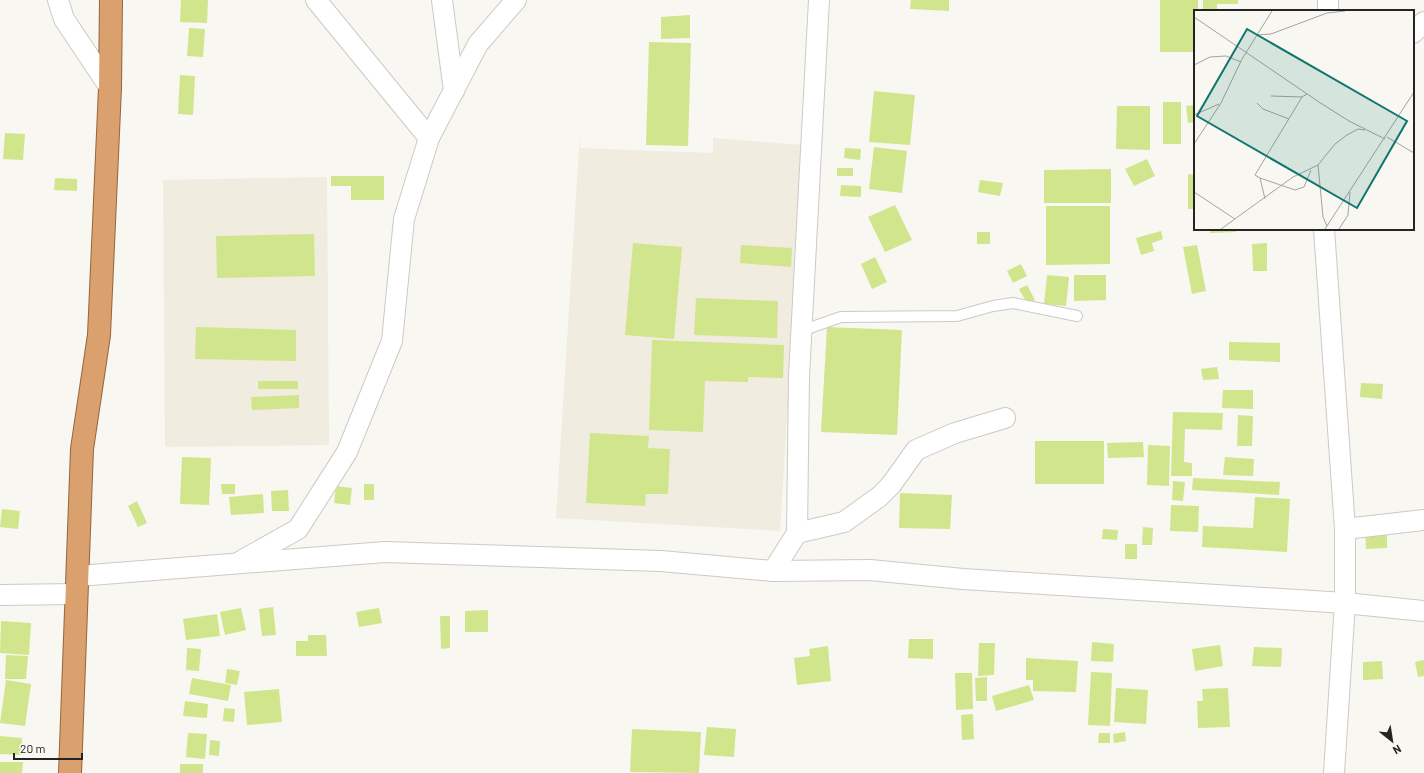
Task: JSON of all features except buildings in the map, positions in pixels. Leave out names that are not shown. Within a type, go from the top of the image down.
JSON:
[{"type":"highway","points":[[70,773],[82,449],[99,335],[110,88],[111,0]]},
{"type":"street","points":[[58,0],[64,19],[110,88]]},
{"type":"street","points":[[316,0],[429,138]]},
{"type":"street","points":[[442,0],[454,91]]},
{"type":"street","points":[[236,564],[298,529],[347,452],[392,341],[404,219],[429,138],[478,44],[516,0]]},
{"type":"street","points":[[773,571],[797,533],[799,376],[819,0]]},
{"type":"street","points":[[1414,32],[1424,22]]},
{"type":"street","points":[[1324,230],[1345,529],[1345,603],[1333,773]]},
{"type":"street","points":[[797,533],[844,522],[879,497],[891,485],[916,450],[955,433],[1005,418]]},
{"type":"street","points":[[1345,529],[1424,520]]},
{"type":"street","points":[[0,595],[236,564],[385,552],[661,561],[773,571],[870,570],[963,579],[1345,603],[1424,611]]},
{"type":"lane","points":[[801,331],[841,317],[957,316],[993,306],[1013,303],[1077,316]]},
{"type":"shaded area","points":[[580,132],[580,148],[713,153],[713,138],[804,145],[780,531],[556,518]]},
{"type":"shaded area","points":[[327,177],[329,445],[165,447],[163,180]]}]
